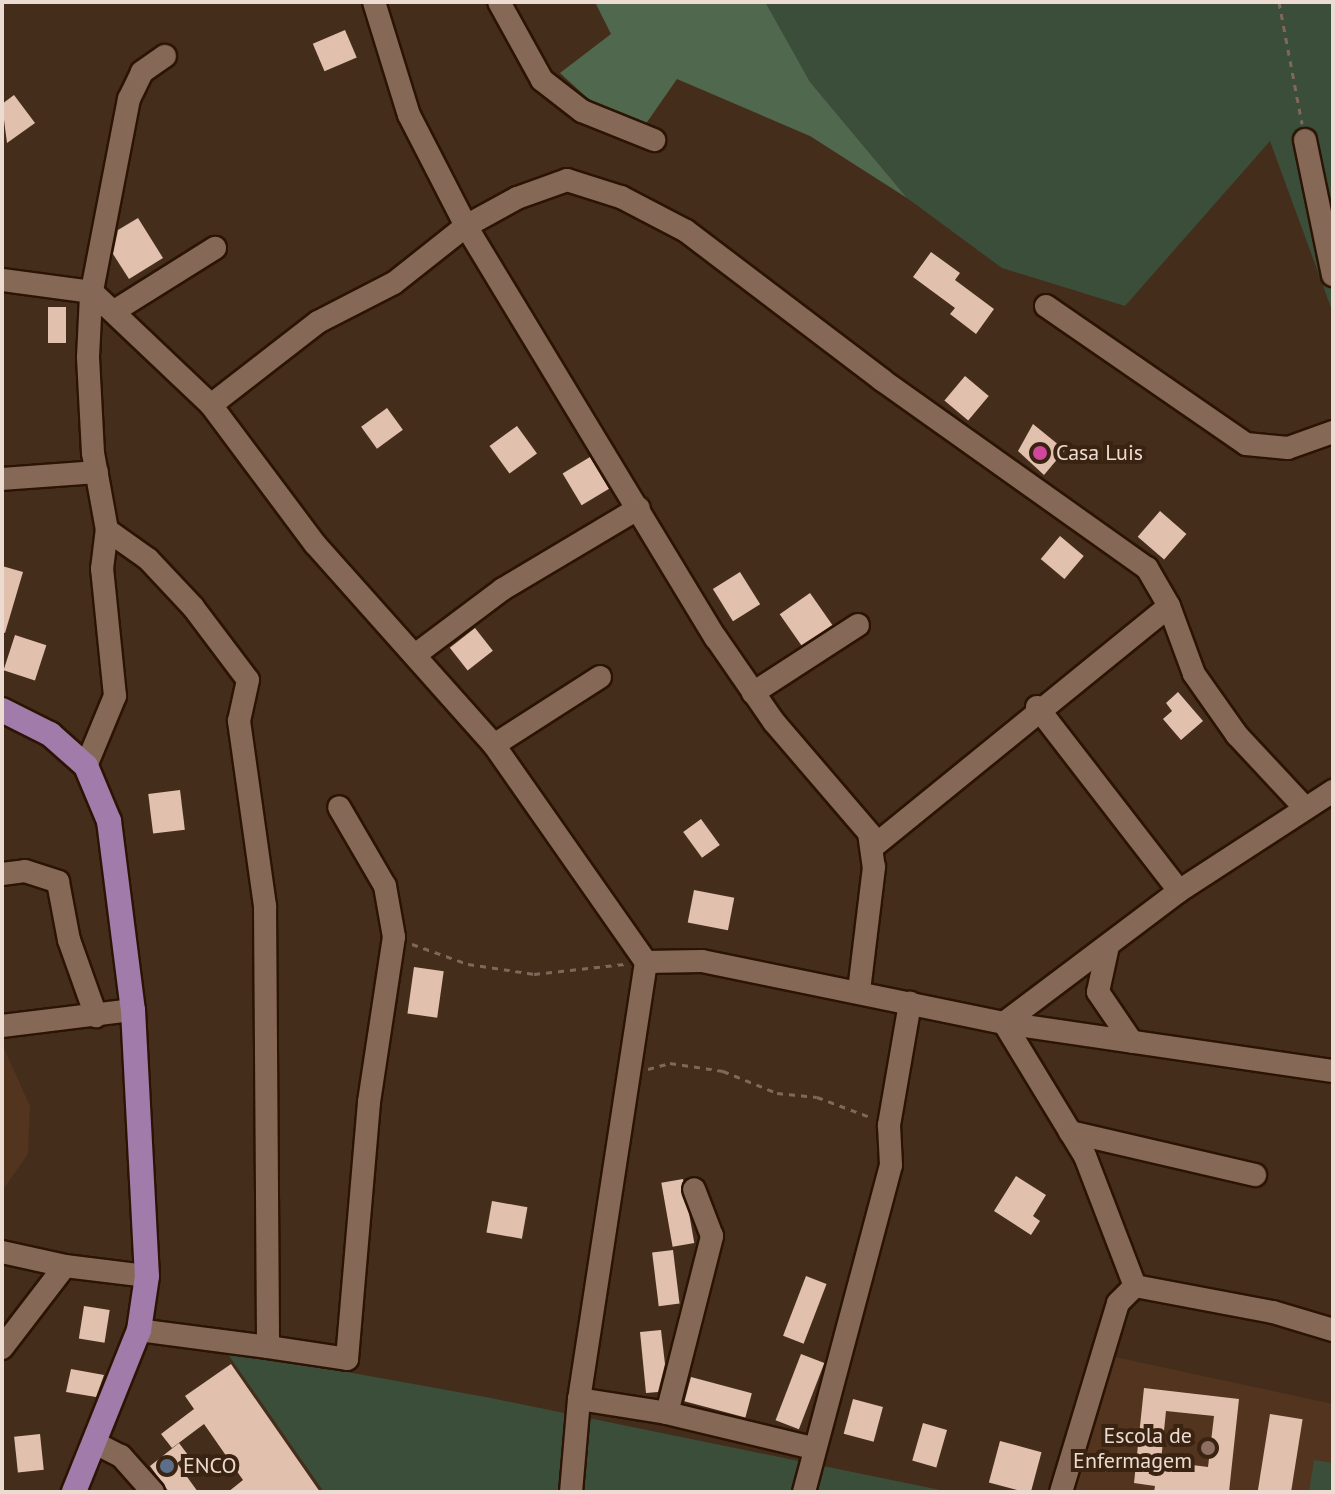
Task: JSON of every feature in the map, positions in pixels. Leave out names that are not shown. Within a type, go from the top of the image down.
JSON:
[{"type":"main road","points":[[2,710],[50,734],[86,766],[109,821],[133,1010],[147,1276],[139,1330],[78,1490]]},
{"type":"street","points":[[374,2],[409,115],[466,226],[753,693],[874,846]]},
{"type":"street","points":[[499,2],[542,80],[582,111],[654,140]]},
{"type":"street","points":[[86,766],[115,696],[102,569],[107,530],[97,472],[88,357],[92,292],[129,99],[142,72],[165,56]]},
{"type":"street","points":[[1305,140],[1333,275]]},
{"type":"street","points":[[211,405],[318,322],[394,283],[466,226],[567,180],[621,197],[686,231],[882,380],[1147,568],[1169,606],[1194,674],[1237,735],[1305,808]]},
{"type":"street","points":[[116,310],[215,248]]},
{"type":"street","points":[[2,280],[92,292],[116,310],[211,405],[284,506],[494,745],[646,962],[632,1073],[579,1399],[571,1492]]},
{"type":"street","points":[[1046,306],[1246,444],[1288,448],[1333,432]]},
{"type":"street","points":[[2,479],[97,472]]},
{"type":"street","points":[[415,655],[503,589],[639,508]]},
{"type":"street","points":[[107,530],[148,559],[193,607],[248,680],[239,721],[265,906],[268,1347]]},
{"type":"street","points":[[859,991],[874,846],[1037,707],[1169,606]]},
{"type":"street","points":[[753,693],[858,625]]},
{"type":"street","points":[[494,745],[600,677]]},
{"type":"street","points":[[1037,707],[1179,891]]},
{"type":"street","points":[[1004,1023],[1179,891],[1333,791]]},
{"type":"street","points":[[139,1330],[347,1359],[369,1102],[394,937],[385,886],[339,807]]},
{"type":"street","points":[[2,874],[25,871],[58,882],[69,940],[96,1016]]},
{"type":"street","points":[[1108,946],[1098,992],[1132,1042]]},
{"type":"street","points":[[646,962],[702,961],[1004,1023],[1333,1071]]},
{"type":"street","points":[[804,1492],[813,1448],[891,1165],[889,1125],[910,1003]]},
{"type":"street","points":[[2,1026],[133,1010]]},
{"type":"street","points":[[1004,1023],[1070,1132],[1135,1286]]},
{"type":"street","points":[[1070,1132],[1255,1175]]},
{"type":"street","points":[[667,1413],[712,1236],[694,1189]]},
{"type":"street","points":[[2,1252],[65,1266],[147,1276]]},
{"type":"street","points":[[2,1348],[65,1266]]},
{"type":"street","points":[[1135,1286],[1333,1330]]},
{"type":"street","points":[[1061,1492],[1118,1303],[1135,1286]]},
{"type":"street","points":[[579,1399],[667,1413],[813,1448]]},
{"type":"street","points":[[97,1444],[121,1456],[153,1492]]},
{"type":"path","points":[[1279,2],[1305,140]]},
{"type":"path","points":[[394,937],[468,964],[534,974],[646,962]]},
{"type":"path","points":[[632,1073],[670,1063],[723,1071],[889,1125]]},
{"type":"shaded area","points":[[2,1044],[30,1106],[28,1154],[2,1191]]},
{"type":"shaded area","name":"Escola de Enfermagem","points":[[1110,1356],[1333,1404],[1333,1492],[1071,1492]]},
{"type":"green space","points":[[595,2],[765,2],[810,82],[907,198],[810,136],[677,79],[645,125],[595,105],[560,73],[611,34]]},
{"type":"green space","points":[[1333,2],[1333,313],[1270,141],[1125,306],[1002,268],[907,198],[810,82],[765,4]]},
{"type":"green space","points":[[225,1350],[491,1398],[950,1492],[324,1492]]},
{"type":"green space","points":[[1314,1460],[1333,1463],[1333,1492],[1309,1492]]},
{"type":"building","points":[[345,30],[357,58],[325,71],[313,44]]},
{"type":"building","points":[[14,95],[35,123],[7,143],[2,104]]},
{"type":"building","points":[[138,218],[163,258],[129,279],[113,254],[118,230]]},
{"type":"building","points":[[931,252],[960,273],[955,280],[994,309],[976,334],[950,314],[955,308],[913,277]]},
{"type":"building","points":[[48,307],[66,307],[66,343],[48,343]]},
{"type":"building","points":[[965,376],[989,396],[968,420],[944,401]]},
{"type":"building","points":[[387,408],[403,430],[377,449],[361,427]]},
{"type":"building","points":[[1033,424],[1065,450],[1044,475],[1018,451]]},
{"type":"building","points":[[517,426],[537,454],[509,473],[489,446]]},
{"type":"building","points":[[590,457],[609,489],[582,505],[563,473]]},
{"type":"building","points":[[1160,511],[1186,534],[1164,560],[1138,537]]},
{"type":"building","points":[[1060,536],[1084,556],[1064,579],[1041,559]]},
{"type":"building","points":[[2,566],[23,572],[5,633],[2,632]]},
{"type":"building","points":[[740,572],[760,604],[733,621],[713,589]]},
{"type":"building","points":[[810,593],[832,625],[802,646],[780,614]]},
{"type":"building","points":[[475,628],[493,651],[468,671],[450,648]]},
{"type":"building","points":[[15,635],[46,645],[35,680],[4,670]]},
{"type":"building","points":[[1178,692],[1203,721],[1181,740],[1163,719],[1172,711],[1166,703]]},
{"type":"building","points":[[180,790],[185,830],[153,834],[148,794]]},
{"type":"building","points":[[701,819],[720,845],[702,858],[683,832]]},
{"type":"building","points":[[694,890],[734,898],[728,930],[688,922]]},
{"type":"building","points":[[414,967],[444,971],[437,1018],[407,1014]]},
{"type":"building","points":[[1016,1176],[1046,1195],[1033,1216],[1040,1221],[1031,1235],[994,1211]]},
{"type":"building","points":[[683,1179],[694,1243],[673,1247],[661,1183]]},
{"type":"building","points":[[492,1201],[527,1207],[522,1239],[486,1233]]},
{"type":"building","points":[[673,1250],[680,1304],[659,1306],[652,1253]]},
{"type":"building","points":[[806,1276],[827,1284],[804,1344],[783,1336]]},
{"type":"building","points":[[84,1306],[110,1310],[105,1343],[79,1339]]},
{"type":"building","points":[[661,1330],[665,1364],[658,1392],[646,1393],[640,1332]]},
{"type":"building","points":[[801,1354],[824,1363],[799,1429],[776,1420]]},
{"type":"building","points":[[231,1364],[320,1492],[228,1492],[243,1480],[204,1424],[172,1448],[161,1434],[194,1409],[185,1396]]},
{"type":"building","points":[[71,1369],[104,1375],[96,1397],[66,1392]]},
{"type":"building","points":[[691,1377],[752,1393],[745,1417],[685,1401]]},
{"type":"building","points":[[1144,1388],[1239,1399],[1229,1492],[1154,1492],[1155,1486],[1134,1483]],"holes":[[[1166,1411],[1214,1416],[1208,1467],[1161,1461]]]},
{"type":"building","points":[[853,1399],[883,1407],[874,1442],[844,1434]]},
{"type":"building","points":[[1270,1414],[1303,1419],[1291,1492],[1258,1492]]},
{"type":"building","points":[[923,1423],[947,1430],[936,1467],[912,1460]]},
{"type":"building","points":[[40,1434],[44,1470],[18,1473],[14,1437]]},
{"type":"building","points":[[1000,1441],[1042,1452],[1031,1492],[989,1483]]},
{"type":"building","points":[[179,1443],[188,1455],[177,1463],[198,1492],[169,1492],[150,1466]]},
{"type":"place","name":"Casa Luis","points":[[1040,453]]},
{"type":"place","name":"Escola de Enfermagem","points":[[1208,1448]]},
{"type":"place","name":"ENCO","points":[[167,1466]]}]
